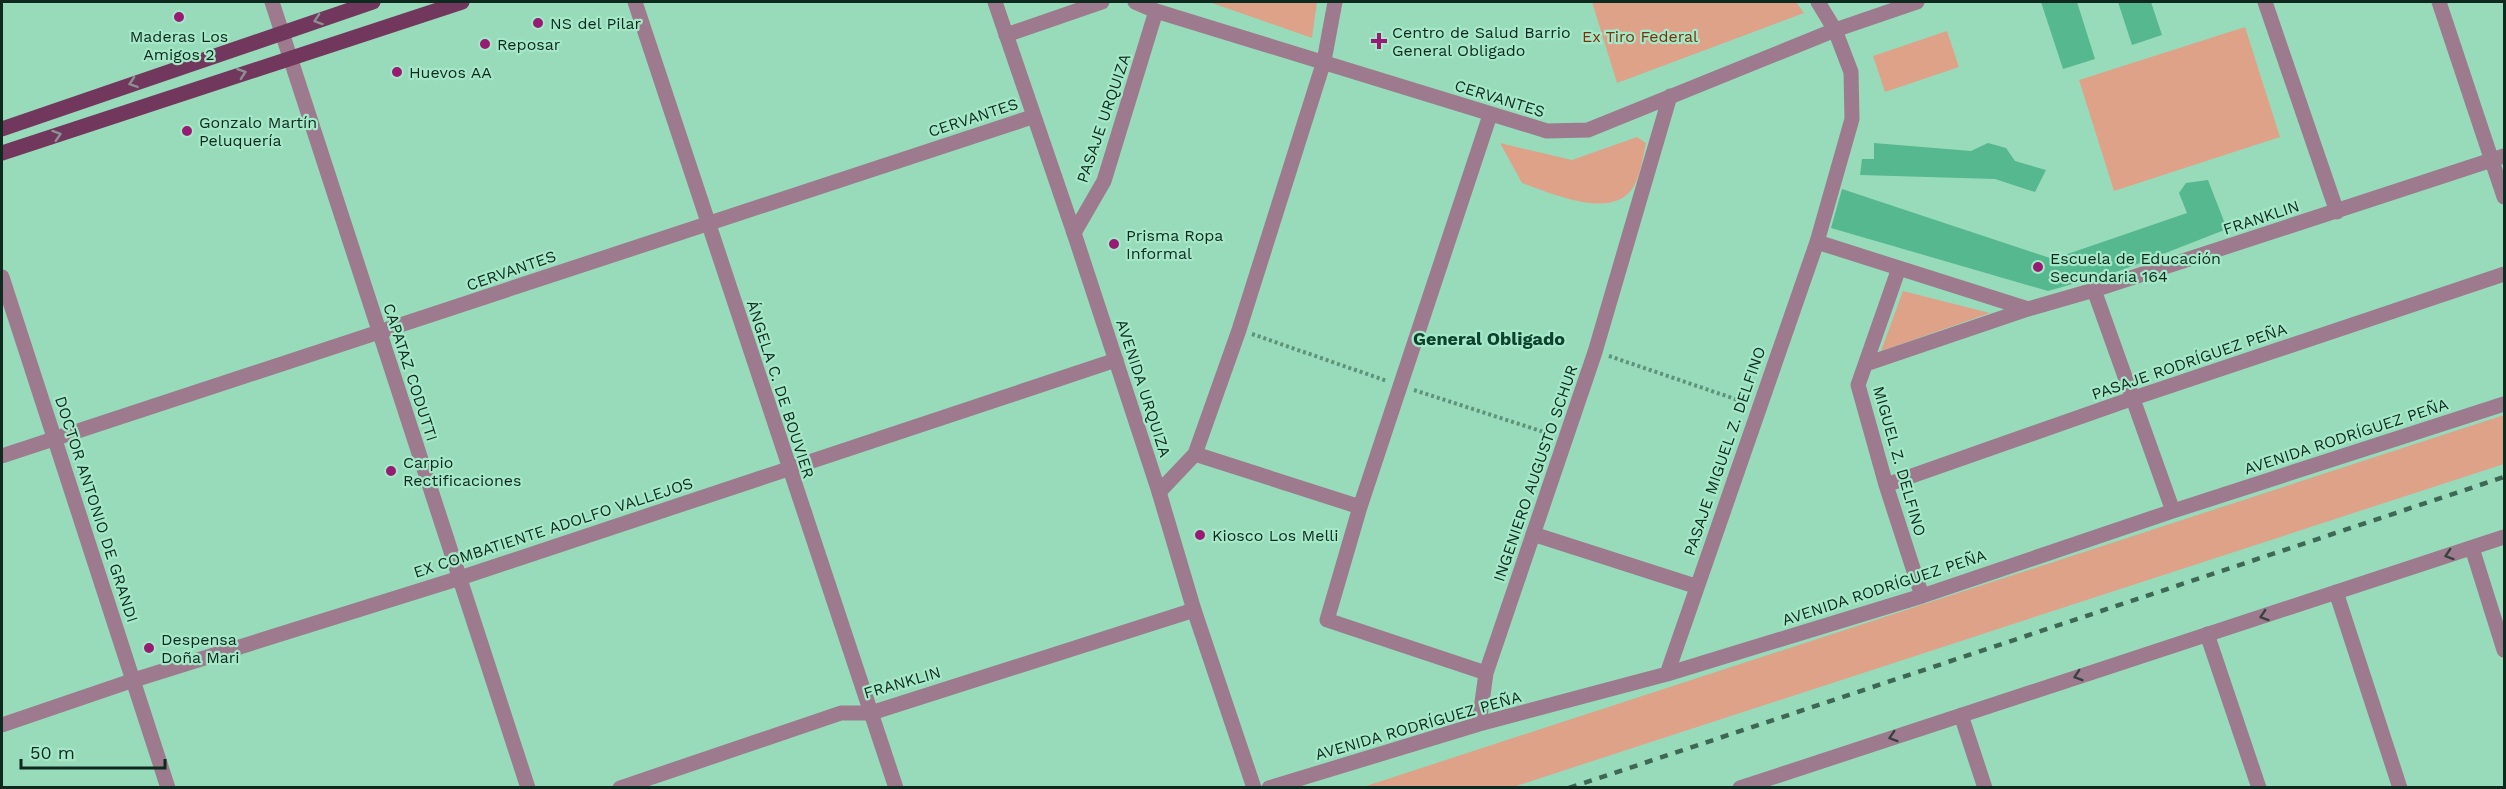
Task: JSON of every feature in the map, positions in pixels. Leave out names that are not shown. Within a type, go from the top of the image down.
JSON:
[{"type":"main road","points":[[2,129],[373,2]]},
{"type":"main road","points":[[2,153],[462,2]]},
{"type":"street","name":"CAPATAZ CODUTTI","points":[[272,2],[528,788]]},
{"type":"street","name":"ÁNGELA C. DE BOUVIER","points":[[635,2],[896,788]]},
{"type":"street","name":"AVENIDA URQUIZA","points":[[995,2],[1032,117],[1074,232],[1159,492],[1194,610],[1254,788]]},
{"type":"street","points":[[1006,35],[1102,2]]},
{"type":"street","name":"CERVANTES","points":[[1135,2],[1156,11],[1547,131],[1588,130],[1835,30],[1917,2]]},
{"type":"street","points":[[1159,492],[1195,454],[1239,330],[1324,61],[1335,2]]},
{"type":"street","points":[[1818,2],[1835,30],[1851,72],[1852,119],[1817,242],[2028,309]]},
{"type":"street","points":[[2265,2],[2337,212]]},
{"type":"street","points":[[2439,2],[2498,158],[2505,197]]},
{"type":"street","name":"PASAJE URQUIZA","points":[[1074,232],[1104,181],[1156,11]]},
{"type":"street","name":"INGENIERO AUGUSTO SCHUR","points":[[1479,724],[1486,673],[1595,352],[1670,96]]},
{"type":"street","points":[[1486,673],[1327,620],[1360,507],[1490,115]]},
{"type":"street","name":"CERVANTES","points":[[2,456],[1032,117]]},
{"type":"street","name":"FRANKLIN","points":[[1866,364],[2028,309],[2337,212],[2498,158]]},
{"type":"street","name":"PASAJE MIGUEL Z. DELFINO","points":[[1667,674],[1695,586],[1817,242]]},
{"type":"street","name":"MIGUEL Z. DELFINO","points":[[1899,268],[1858,385],[1886,485],[1922,596]]},
{"type":"street","name":"PASAJE RODRÍGUEZ PEÑA","points":[[1886,485],[2131,399],[2505,274]]},
{"type":"street","name":"DOCTOR ANTONIO DE GRANDI","points":[[2,277],[168,788]]},
{"type":"street","points":[[2094,290],[2131,399],[2173,511]]},
{"type":"street","name":"EX COMBATIENTE ADOLFO VALLEJOS","points":[[2,725],[134,680],[460,578],[1116,360]]},
{"type":"street","name":"AVENIDA RODRÍGUEZ PEÑA","points":[[1269,788],[1479,724],[1667,674],[1922,596],[2173,511],[2505,405]]},
{"type":"street","points":[[1195,454],[1360,507]]},
{"type":"street","points":[[1533,534],[1695,586]]},
{"type":"street","points":[[1740,788],[2505,537]]},
{"type":"street","points":[[2472,548],[2505,650]]},
{"type":"street","points":[[2336,592],[2400,788]]},
{"type":"street","name":"FRANKLIN","points":[[620,788],[841,713],[871,713],[1194,610]]},
{"type":"street","points":[[2207,634],[2259,788]]},
{"type":"street","points":[[1961,715],[1985,788]]},
{"type":"path","points":[[1595,352],[1759,407]]},
{"type":"green space","points":[[1209,2],[1317,2],[1312,38]]},
{"type":"green space","name":"Ex Tiro Federal","points":[[1592,2],[1796,2],[1804,13],[1617,83]]},
{"type":"green space","points":[[2245,27],[2280,137],[2114,191],[2079,80]]},
{"type":"green space","points":[[1947,31],[1959,67],[1885,92],[1873,56]]},
{"type":"green space","points":[[1637,137],[1646,143],[1635,184],[1626,196],[1613,202],[1599,203],[1565,198],[1522,183],[1500,143],[1572,160]]},
{"type":"green space","points":[[1903,291],[1990,313],[1881,351]]},
{"type":"green space","points":[[2504,415],[2504,464],[1513,787],[1363,787]]},
{"type":"building","points":[[2041,2],[2077,2],[2095,59],[2063,69]]},
{"type":"building","points":[[2118,2],[2151,2],[2162,35],[2132,45]]},
{"type":"building","points":[[1874,143],[1971,151],[1988,143],[2006,148],[2015,161],[2046,170],[2035,192],[1995,179],[1860,175],[1862,159],[1874,159]]},
{"type":"building","points":[[2208,180],[2227,229],[2122,270],[2048,291],[1831,228],[1842,189],[2053,259],[2187,213],[2179,193],[2186,183]]},
{"type":"railway","points":[[1569,788],[2504,477]]},
{"type":"place","name":"Maderas Los Amigos 2","points":[[179,17]]},
{"type":"place","name":"NS del Pilar","points":[[538,23]]},
{"type":"place","name":"Centro de Salud Barrio General Obligado","points":[[1379,41]]},
{"type":"place","name":"Reposar","points":[[485,44]]},
{"type":"place","name":"Huevos AA","points":[[397,72]]},
{"type":"place","name":"Gonzalo Martín Peluquería","points":[[187,131]]},
{"type":"place","name":"Prisma Ropa Informal","points":[[1114,244]]},
{"type":"place","name":"Escuela de Educación Secundaria 164","points":[[2038,267]]},
{"type":"place","name":"Carpio Rectificaciones","points":[[391,471]]},
{"type":"place","name":"Kiosco Los Melli","points":[[1200,535]]},
{"type":"place","name":"Despensa Doña Mari","points":[[149,648]]},
{"type":"district","name":"General Obligado","points":[[1489,339]]}]
